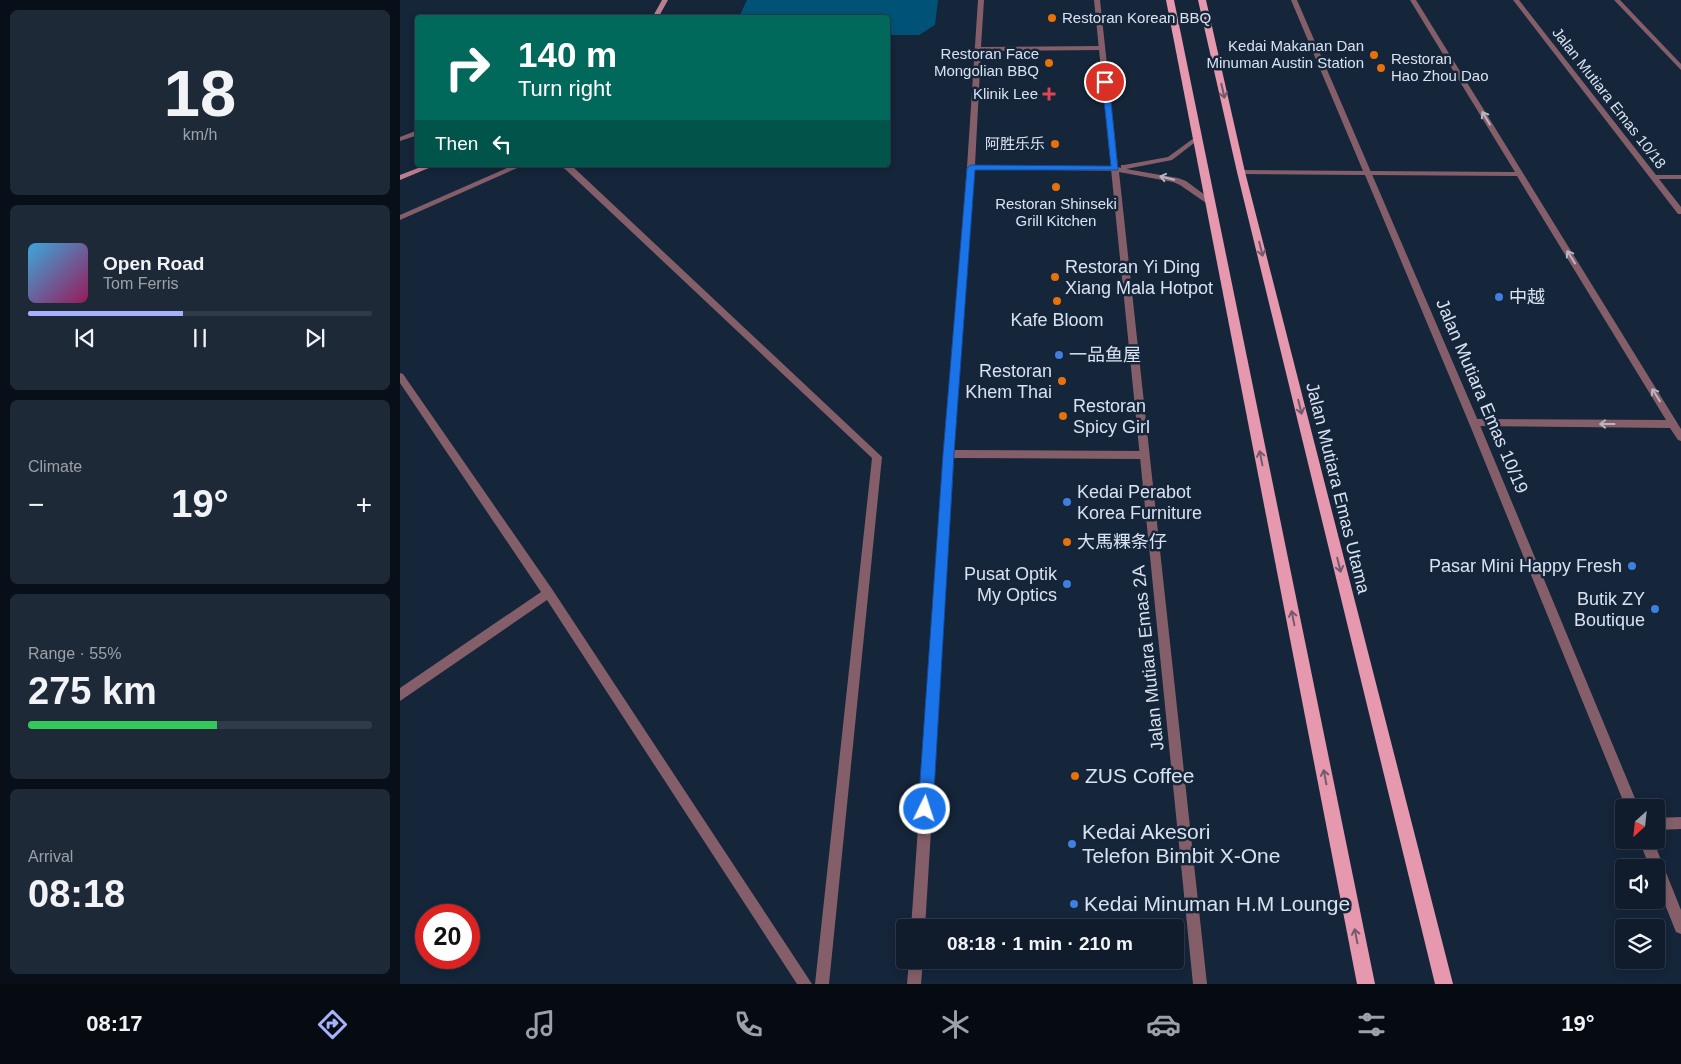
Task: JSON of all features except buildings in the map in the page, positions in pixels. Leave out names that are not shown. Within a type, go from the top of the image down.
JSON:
[{"type":"main road","points":[[1170,0],[1196,139],[1366,984]]},
{"type":"main road","name":"Jalan Mutiara Emas Utama","points":[[1202,0],[1241,172],[1444,984]]},
{"type":"street","points":[[657,15],[665,0]]},
{"type":"street","points":[[919,919],[948,454],[971,168],[981,0]]},
{"type":"street","name":"Jalan Mutiara Emas 2A","points":[[1097,0],[1200,984]]},
{"type":"street","name":"Jalan Mutiara Emas 10/19","points":[[1294,0],[1474,424],[1629,799]]},
{"type":"street","points":[[1413,0],[1681,437]]},
{"type":"street","name":"Jalan Mutiara Emas 10/18","points":[[1516,0],[1681,212]]},
{"type":"street","points":[[1617,0],[1681,68]]},
{"type":"street","points":[[978,49],[1101,48]]},
{"type":"street","points":[[400,138],[415,133]]},
{"type":"street","points":[[1115,169],[1170,159],[1196,139]]},
{"type":"street","points":[[400,178],[427,167]]},
{"type":"street","points":[[400,218],[515,167]]},
{"type":"street","points":[[568,167],[877,457],[822,984]]},
{"type":"street","points":[[971,168],[1115,169],[1184,183],[1209,201]]},
{"type":"street","points":[[1241,172],[1520,174]]},
{"type":"street","points":[[1654,177],[1681,177]]},
{"type":"street","points":[[400,376],[548,593],[805,984]]},
{"type":"street","points":[[1474,424],[1673,424]]},
{"type":"street","points":[[948,454],[1144,455]]},
{"type":"street","points":[[400,695],[548,593]]},
{"type":"street","points":[[1665,824],[1681,823]]},
{"type":"street","points":[[1650,849],[1681,927]]},
{"type":"street","points":[[914,984],[915,969]]},
{"type":"water","points":[[747,0],[938,0],[935,25],[919,35],[890,35],[890,15],[740,15]]},
{"type":"place","name":"Restoran Korean BBQ","points":[[1052,18]]},
{"type":"place","name":"Kedai Makanan Dan Minuman Austin Station","points":[[1374,55]]},
{"type":"place","name":"Restoran Face Mongolian BBQ","points":[[1049,63]]},
{"type":"place","name":"Restoran Hao Zhou Dao","points":[[1381,68]]},
{"type":"place","name":"Klinik Lee","points":[[1049,94]]},
{"type":"place","name":"阿胜乐乐","points":[[1055,144]]},
{"type":"place","name":"Restoran Shinseki Grill Kitchen","points":[[1056,187]]},
{"type":"place","name":"Restoran Yi Ding Xiang Mala Hotpot","points":[[1055,277]]},
{"type":"place","name":"中越","points":[[1499,297]]},
{"type":"place","name":"Kafe Bloom","points":[[1057,301]]},
{"type":"place","name":"一品鱼屋","points":[[1059,355]]},
{"type":"place","name":"Restoran Khem Thai","points":[[1062,381]]},
{"type":"place","name":"Restoran Spicy Girl","points":[[1063,416]]},
{"type":"place","name":"Kedai Perabot Korea Furniture","points":[[1067,502]]},
{"type":"place","name":"大馬粿条仔","points":[[1067,542]]},
{"type":"place","name":"Pasar Mini Happy Fresh","points":[[1632,566]]},
{"type":"place","name":"Pusat Optik My Optics","points":[[1067,584]]},
{"type":"place","name":"Butik ZY Boutique","points":[[1655,609]]},
{"type":"place","name":"ZUS Coffee","points":[[1075,776]]},
{"type":"place","name":"Kedai Akesori Telefon Bimbit X-One","points":[[1072,844]]},
{"type":"place","name":"Kedai Minuman H.M Lounge","points":[[1074,904]]},
{"type":"route","points":[[925,809],[948,454],[971,168],[1115,169],[1105,82]]}]
